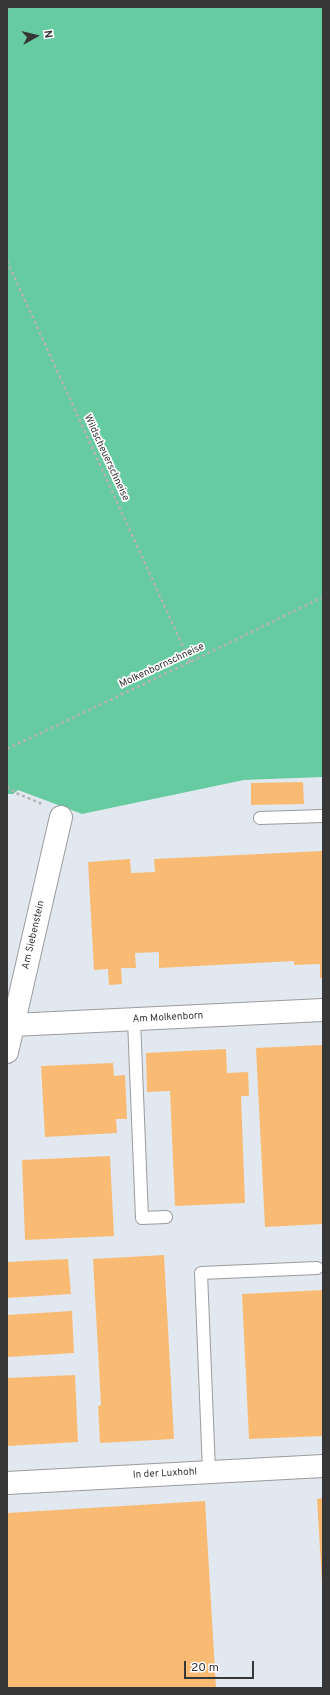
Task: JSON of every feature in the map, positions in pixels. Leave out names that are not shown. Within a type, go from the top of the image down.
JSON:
[{"type":"street","name":"Am Siebenstein","points":[[7,1052],[60,822]]},
{"type":"street","name":"Am Molkenborn","points":[[13,1025],[323,1010]]},
{"type":"street","name":"In der Luxhohl","points":[[7,1483],[323,1466]]},
{"type":"lane","points":[[260,818],[323,816]]},
{"type":"lane","points":[[134,1020],[142,1218],[166,1217]]},
{"type":"lane","points":[[209,1471],[201,1273],[318,1268]]},
{"type":"path","name":"Wildscheuerschneise","points":[[7,261],[190,662]]},
{"type":"path","name":"Molkenbornschneise","points":[[7,748],[190,662],[323,597]]},
{"type":"path","points":[[7,786],[16,792],[40,803],[44,812],[60,822]]},
{"type":"shaded area","points":[[323,777],[323,1688],[7,1688],[7,794],[13,794],[18,790],[82,814],[244,780]]},
{"type":"green space","points":[[7,7],[323,7],[323,777],[244,780],[82,814],[18,790],[13,794],[7,794]]},
{"type":"building","points":[[303,782],[304,804],[251,805],[251,783]]},
{"type":"building","points":[[323,851],[323,978],[320,978],[320,964],[294,965],[294,961],[159,968],[159,952],[135,953],[136,968],[121,968],[122,984],[109,985],[108,969],[94,970],[88,862],[130,859],[131,873],[155,872],[154,859]]},
{"type":"building","points":[[323,1045],[323,1224],[265,1227],[256,1048]]},
{"type":"building","points":[[226,1049],[227,1073],[248,1072],[249,1096],[241,1096],[245,1203],[175,1206],[170,1091],[147,1092],[146,1053]]},
{"type":"building","points":[[113,1063],[114,1076],[125,1075],[127,1119],[116,1119],[117,1133],[45,1137],[41,1066]]},
{"type":"building","points":[[110,1156],[114,1236],[25,1240],[22,1160]]},
{"type":"building","points":[[164,1255],[174,1439],[100,1443],[98,1406],[101,1405],[93,1259]]},
{"type":"building","points":[[68,1259],[71,1294],[7,1298],[7,1262]]},
{"type":"building","points":[[323,1290],[323,1436],[249,1439],[242,1294]]},
{"type":"building","points":[[72,1311],[74,1353],[7,1357],[7,1315]]},
{"type":"building","points":[[75,1375],[78,1442],[7,1446],[7,1378]]},
{"type":"building","points":[[323,1498],[323,1583],[322,1583],[317,1499]]},
{"type":"building","points":[[205,1501],[216,1688],[7,1688],[7,1513]]}]
